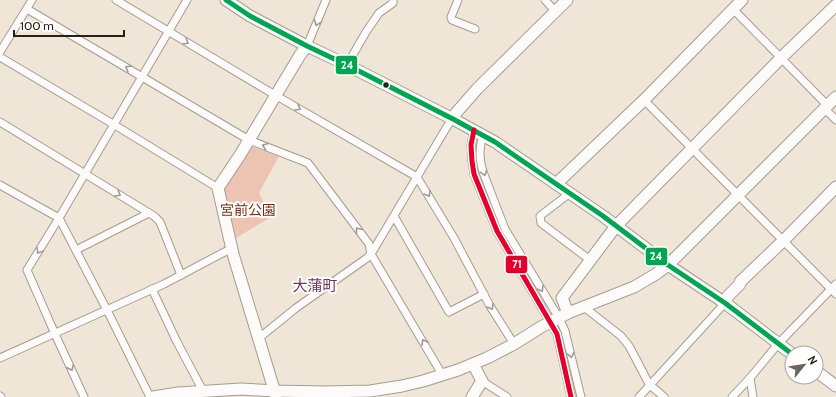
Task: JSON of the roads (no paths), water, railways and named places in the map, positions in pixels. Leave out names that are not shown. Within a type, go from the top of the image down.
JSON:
[{"type":"street","points":[[0,52],[32,0]]},
{"type":"street","points":[[116,0],[275,95],[417,177],[454,238],[490,306],[514,344]]},
{"type":"street","points":[[84,397],[27,270],[186,0]]},
{"type":"street","points":[[226,0],[250,16],[478,132],[511,152],[616,226],[668,265],[725,303],[784,348]]},
{"type":"street","points":[[218,188],[307,46],[326,0]]},
{"type":"street","points":[[347,65],[369,26],[379,12],[393,3],[393,0]]},
{"type":"street","points":[[458,0],[452,20],[475,29]]},
{"type":"street","points":[[544,0],[555,11]]},
{"type":"street","points":[[259,338],[296,308],[371,254],[456,113],[477,89],[567,0]]},
{"type":"street","points":[[556,184],[644,100],[742,0]]},
{"type":"street","points":[[571,397],[557,334],[562,298],[616,226],[836,5]]},
{"type":"street","points":[[27,8],[249,140],[308,163],[369,244],[371,254],[443,376]]},
{"type":"street","points":[[733,9],[782,58],[836,120]]},
{"type":"street","points":[[0,57],[218,188],[232,248],[276,394]]},
{"type":"street","points":[[153,397],[178,393],[241,389],[276,394],[324,392],[371,394],[443,376],[487,358],[559,318],[634,287],[656,274],[668,265],[836,97]]},
{"type":"street","points":[[644,100],[783,241],[834,289],[778,344],[732,397]]},
{"type":"street","points":[[0,122],[154,216],[160,222],[181,275]]},
{"type":"street","points":[[478,132],[483,172],[504,229],[559,318],[565,331],[581,397]]},
{"type":"street","points":[[478,132],[471,145],[474,174],[497,231],[559,318]]},
{"type":"street","points":[[0,185],[59,218],[150,397]]},
{"type":"street","points":[[640,397],[725,303],[728,296],[740,284],[740,282],[836,187]]},
{"type":"street","points":[[570,193],[540,216],[541,223],[590,260]]},
{"type":"street","points":[[76,250],[149,213]]},
{"type":"street","points":[[394,216],[450,312],[484,294]]},
{"type":"street","points":[[0,358],[152,289],[232,248]]},
{"type":"street","points":[[152,289],[203,391]]},
{"type":"street","points":[[584,308],[621,336],[629,346],[650,385],[664,397]]},
{"type":"street","points":[[473,364],[482,381],[508,397]]},
{"type":"street","points":[[824,377],[836,386]]},
{"type":"street","points":[[750,378],[753,397]]},
{"type":"street","points":[[472,397],[482,381]]},
{"type":"waterway","points":[[476,141],[476,157],[479,172],[501,229],[546,306]]},
{"type":"waterway","points":[[560,332],[562,335],[576,397]]},
{"type":"district","name":"大蒲町","points":[[315,286]]},
{"type":"park label","name":"宮前公園","points":[[248,210]]}]
